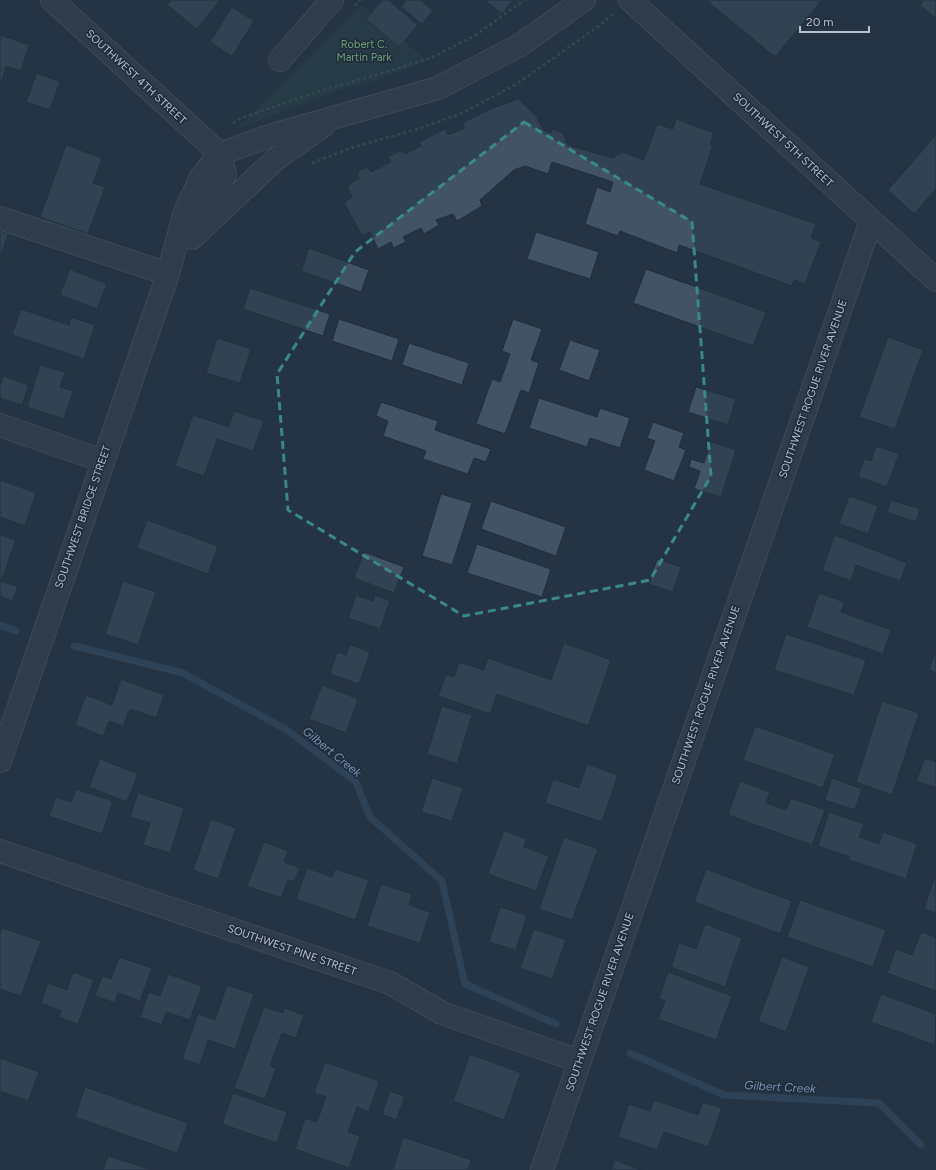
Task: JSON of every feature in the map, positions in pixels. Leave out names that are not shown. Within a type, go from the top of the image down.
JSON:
[{"type":"street","name":"SOUTHWEST 4TH STREET","points":[[52,0],[213,148]]},
{"type":"street","points":[[213,148],[269,136],[438,88],[520,45],[584,0]]},
{"type":"street","points":[[280,60],[329,1]]},
{"type":"street","name":"SOUTHWEST 5TH STREET","points":[[623,5],[871,221],[936,280]]},
{"type":"street","points":[[192,238],[276,159],[337,117]]},
{"type":"street","name":"SOUTHWEST BRIDGE STREET","points":[[168,274],[192,238],[204,208],[225,175],[213,148]]},
{"type":"street","name":"SOUTHWEST BRIDGE STREET","points":[[0,761],[168,274],[185,212],[213,148]]},
{"type":"street","points":[[0,218],[168,274]]},
{"type":"street","name":"SOUTHWEST ROGUE RIVER AVENUE","points":[[542,1170],[871,221]]},
{"type":"street","points":[[0,425],[103,461]]},
{"type":"street","name":"SOUTHWEST PINE STREET","points":[[0,851],[390,983],[442,1013],[579,1061]]},
{"type":"path","points":[[213,148],[240,118],[323,90],[433,57],[476,35],[524,0]]},
{"type":"path","points":[[305,166],[354,148],[421,128],[462,113],[515,85],[599,26],[623,5]]},
{"type":"highlighted area","points":[[524,122],[692,222],[711,476],[650,580],[464,616],[288,510],[277,374],[355,252]]},
{"type":"green space","name":"Robert C. Martin Park","points":[[362,5],[427,61],[373,81],[342,89],[237,129]]},
{"type":"building","points":[[171,0],[220,0],[197,29],[167,5]]},
{"type":"building","points":[[382,0],[388,0],[418,25],[399,47],[366,19]]},
{"type":"building","points":[[406,0],[420,0],[433,11],[422,24],[401,7]]},
{"type":"building","points":[[484,0],[513,0],[502,14]]},
{"type":"building","points":[[706,0],[822,0],[775,57]]},
{"type":"building","points":[[924,0],[936,0],[936,19],[920,5]]},
{"type":"building","points":[[232,7],[254,21],[232,56],[210,42]]},
{"type":"building","points":[[0,35],[29,45],[21,71],[6,66],[0,87]]},
{"type":"building","points":[[37,73],[60,82],[50,110],[26,102]]},
{"type":"building","points":[[518,99],[537,117],[543,130],[551,133],[553,129],[563,133],[568,145],[612,158],[622,152],[644,160],[657,124],[673,129],[676,119],[714,133],[710,144],[713,145],[700,184],[816,224],[811,238],[821,242],[805,284],[794,280],[792,286],[679,245],[677,253],[620,231],[618,236],[585,224],[597,187],[610,192],[613,182],[552,162],[548,174],[525,166],[514,170],[480,200],[482,206],[457,221],[453,214],[436,220],[439,225],[424,234],[421,228],[403,237],[406,242],[393,248],[391,242],[378,249],[370,232],[362,236],[344,202],[352,197],[347,186],[359,178],[357,172],[368,167],[371,172],[391,162],[388,157],[402,150],[405,154],[421,146],[419,142],[445,129],[448,135],[465,128],[462,123],[488,110]]},
{"type":"building","points":[[936,135],[936,189],[914,214],[888,190]]},
{"type":"building","points":[[66,145],[102,158],[93,183],[105,187],[88,234],[40,217]]},
{"type":"building","points":[[0,231],[8,234],[0,259]]},
{"type":"building","points":[[536,232],[599,252],[590,279],[527,259]]},
{"type":"building","points":[[309,248],[369,270],[361,292],[301,271]]},
{"type":"building","points":[[70,269],[107,284],[97,309],[60,295]]},
{"type":"building","points":[[646,269],[766,312],[753,346],[633,303]]},
{"type":"building","points":[[250,288],[330,314],[323,336],[243,309]]},
{"type":"building","points":[[21,309],[69,325],[71,317],[95,325],[84,359],[12,335]]},
{"type":"building","points":[[339,319],[399,339],[392,361],[332,341]]},
{"type":"building","points":[[513,319],[542,329],[531,360],[539,363],[529,393],[521,390],[505,434],[476,424],[492,379],[500,382],[510,354],[502,351]]},
{"type":"building","points":[[888,337],[923,350],[895,429],[859,417]]},
{"type":"building","points":[[217,338],[251,349],[240,383],[206,373]]},
{"type":"building","points":[[570,340],[600,350],[589,381],[559,370]]},
{"type":"building","points":[[409,343],[469,363],[462,385],[402,365]]},
{"type":"building","points":[[40,365],[65,372],[60,387],[73,391],[64,419],[27,407]]},
{"type":"building","points":[[3,376],[29,385],[22,405],[0,398],[0,386]]},
{"type":"building","points":[[696,387],[736,399],[728,425],[688,412]]},
{"type":"building","points":[[539,398],[597,417],[600,408],[630,418],[620,448],[590,438],[587,447],[529,428]]},
{"type":"building","points":[[381,402],[438,421],[435,430],[491,449],[486,462],[474,458],[468,474],[423,459],[426,451],[383,436],[388,421],[376,416]]},
{"type":"building","points":[[234,411],[264,421],[253,451],[217,439],[204,476],[175,466],[193,415],[229,427]]},
{"type":"building","points":[[653,422],[684,433],[679,447],[686,450],[674,481],[644,470],[655,441],[647,438]]},
{"type":"building","points":[[711,442],[736,450],[721,497],[694,489],[700,471],[689,467],[691,459],[704,463]]},
{"type":"building","points":[[876,446],[899,454],[887,487],[858,477],[864,459],[871,461]]},
{"type":"building","points":[[0,480],[36,493],[25,526],[0,517]]},
{"type":"building","points":[[441,494],[472,503],[452,565],[422,556]]},
{"type":"building","points":[[849,496],[878,506],[868,534],[839,524]]},
{"type":"building","points":[[891,500],[920,509],[916,522],[887,512]]},
{"type":"building","points":[[491,501],[566,527],[556,556],[481,529]]},
{"type":"building","points":[[147,520],[218,546],[208,574],[137,548]]},
{"type":"building","points":[[0,535],[16,540],[1,581],[18,587],[12,601],[0,596]]},
{"type":"building","points":[[835,535],[907,563],[900,581],[856,565],[851,581],[822,570]]},
{"type":"building","points":[[477,544],[551,569],[542,597],[467,573]]},
{"type":"building","points":[[364,552],[404,567],[394,593],[354,578]]},
{"type":"building","points":[[657,559],[681,567],[673,592],[649,584]]},
{"type":"building","points":[[123,581],[156,592],[138,645],[105,634]]},
{"type":"building","points":[[819,593],[844,602],[841,612],[891,630],[883,654],[807,627]]},
{"type":"building","points":[[356,595],[373,601],[375,595],[390,601],[380,629],[348,618]]},
{"type":"building","points":[[786,634],[866,660],[854,695],[774,670]]},
{"type":"building","points":[[564,643],[611,660],[588,726],[497,694],[490,714],[438,696],[446,674],[454,677],[459,662],[484,670],[488,658],[551,680]]},
{"type":"building","points":[[350,645],[370,652],[359,684],[330,674],[337,652],[346,655]]},
{"type":"building","points":[[936,649],[936,673],[929,670]]},
{"type":"building","points":[[121,679],[164,695],[156,718],[130,709],[123,726],[109,721],[103,736],[75,725],[86,695],[112,705]]},
{"type":"building","points":[[322,685],[358,699],[346,733],[309,719]]},
{"type":"building","points":[[882,701],[919,713],[892,795],[856,782]]},
{"type":"building","points":[[442,706],[472,715],[457,764],[427,754]]},
{"type":"building","points":[[755,726],[835,754],[823,788],[743,760]]},
{"type":"building","points":[[925,758],[936,762],[936,788],[916,781]]},
{"type":"building","points":[[100,759],[138,774],[127,802],[89,787]]},
{"type":"building","points":[[587,764],[618,775],[602,822],[545,803],[553,779],[579,788]]},
{"type":"building","points":[[432,778],[463,788],[452,821],[421,812]]},
{"type":"building","points":[[832,778],[862,789],[855,810],[825,800]]},
{"type":"building","points":[[740,781],[770,792],[766,803],[786,810],[791,798],[825,810],[812,845],[728,815]]},
{"type":"building","points":[[76,789],[113,801],[102,834],[49,816],[56,797],[71,802]]},
{"type":"building","points":[[138,793],[184,808],[170,853],[143,845],[150,823],[130,817]]},
{"type":"building","points":[[829,812],[864,824],[859,837],[879,844],[883,832],[917,844],[906,879],[849,860],[850,857],[818,846]]},
{"type":"building","points":[[211,819],[236,828],[218,879],[193,870]]},
{"type":"building","points":[[504,830],[526,839],[524,847],[549,856],[536,891],[488,874]]},
{"type":"building","points":[[564,837],[598,849],[572,920],[539,909]]},
{"type":"building","points":[[264,842],[288,851],[284,862],[300,868],[294,882],[288,880],[281,898],[247,886]]},
{"type":"building","points":[[307,868],[332,877],[335,869],[369,880],[355,920],[296,899]]},
{"type":"building","points":[[706,869],[792,901],[780,934],[694,902]]},
{"type":"building","points":[[936,873],[936,913],[924,909]]},
{"type":"building","points":[[381,884],[412,894],[409,905],[430,912],[420,943],[367,926]]},
{"type":"building","points":[[800,900],[886,930],[873,967],[787,937]]},
{"type":"building","points":[[500,907],[527,915],[516,950],[489,942]]},
{"type":"building","points":[[705,924],[742,938],[725,987],[671,967],[679,943],[696,949]]},
{"type":"building","points":[[2,928],[41,941],[21,996],[0,989],[0,935]]},
{"type":"building","points":[[534,929],[566,940],[552,979],[520,968]]},
{"type":"building","points":[[921,932],[936,937],[936,991],[887,973],[896,949],[912,955]]},
{"type":"building","points":[[119,957],[152,968],[140,1001],[118,993],[115,1003],[95,996],[102,976],[111,979]]},
{"type":"building","points":[[782,957],[809,967],[786,1032],[758,1021]]},
{"type":"building","points":[[73,972],[94,980],[78,1024],[59,1017],[61,1011],[41,1003],[48,983],[67,990]]},
{"type":"building","points":[[668,972],[732,996],[716,1040],[658,1019],[665,1001],[659,998]]},
{"type":"building","points":[[168,974],[202,986],[190,1020],[166,1012],[162,1025],[140,1017],[149,992],[160,996]]},
{"type":"building","points":[[227,985],[254,994],[235,1049],[208,1040],[200,1065],[182,1059],[198,1014],[215,1020]]},
{"type":"building","points":[[881,994],[936,1014],[935,1045],[871,1022]]},
{"type":"building","points":[[264,1007],[283,1013],[285,1008],[304,1015],[296,1038],[282,1033],[270,1066],[276,1068],[265,1099],[234,1088]]},
{"type":"building","points":[[470,1054],[521,1073],[504,1120],[453,1101]]},
{"type":"building","points":[[0,1058],[39,1072],[28,1101],[0,1091]]},
{"type":"building","points":[[325,1062],[379,1081],[369,1112],[357,1107],[348,1132],[360,1136],[349,1168],[295,1149],[305,1118],[317,1122],[326,1097],[314,1093]]},
{"type":"building","points":[[85,1087],[188,1123],[177,1153],[75,1117]]},
{"type":"building","points":[[390,1091],[405,1097],[396,1120],[382,1114]]},
{"type":"building","points":[[233,1093],[287,1112],[277,1143],[222,1124]]},
{"type":"building","points":[[654,1100],[698,1115],[703,1102],[722,1108],[708,1147],[664,1132],[657,1150],[618,1137],[629,1104],[650,1111]]},
{"type":"building","points":[[403,1137],[471,1160],[468,1170],[393,1170]]},
{"type":"building","points":[[108,1156],[152,1170],[103,1170]]},
{"type":"building","points":[[615,1160],[642,1170],[611,1170]]},
{"type":"waterway","name":"Gilbert Creek","points":[[0,625],[16,631]]},
{"type":"waterway","name":"Gilbert Creek","points":[[74,646],[183,673],[287,730],[356,782],[370,817],[442,881],[465,984],[556,1024]]},
{"type":"waterway","name":"Gilbert Creek","points":[[630,1053],[724,1095],[879,1103],[921,1145]]}]
